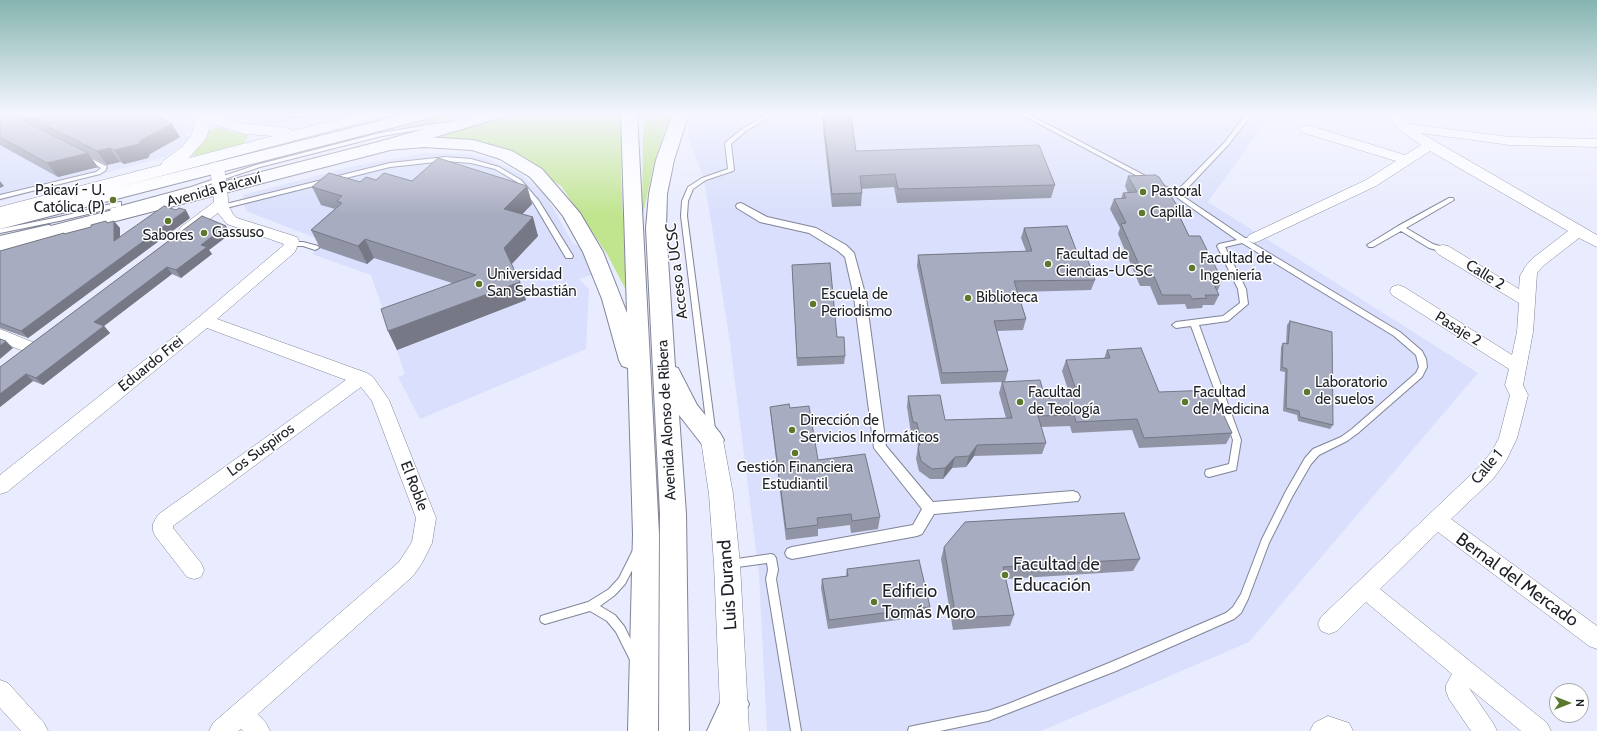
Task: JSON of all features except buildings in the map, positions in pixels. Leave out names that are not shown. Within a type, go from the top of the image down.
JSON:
[{"type":"main road","name":"Avenida Paicaví","points":[[0,224],[219,187],[287,149],[294,147]]},
{"type":"main road","name":"Avenida Paicaví","points":[[0,246],[219,187],[376,147]]},
{"type":"main road","points":[[478,147],[517,160],[536,173],[571,213],[582,231],[603,275],[619,320],[640,402]]},
{"type":"main road","name":"Avenida Alonso de Ribera","points":[[630,147],[646,534],[645,695],[643,731]]},
{"type":"main road","name":"Avenida Alonso de Ribera","points":[[669,147],[665,160],[657,206],[657,251],[673,538],[674,731]]},
{"type":"main road","points":[[664,358],[681,400],[688,411],[712,440]]},
{"type":"main road","points":[[722,731],[734,717]]},
{"type":"street","points":[[160,170],[191,147]]},
{"type":"street","points":[[0,213],[248,147]]},
{"type":"street","points":[[1366,147],[1408,160]]},
{"type":"street","points":[[1249,239],[1371,183],[1427,147]]},
{"type":"street","points":[[1434,147],[1597,242]]},
{"type":"street","points":[[171,241],[219,187]]},
{"type":"street","points":[[219,187],[227,217],[232,221],[290,242]]},
{"type":"street","points":[[741,206],[764,220],[812,230],[842,248],[850,256],[860,297],[880,448],[930,508]]},
{"type":"street","name":"Calle 1","points":[[1329,624],[1493,465],[1504,447],[1519,395],[1514,385],[1525,332],[1528,276],[1533,266],[1578,231]]},
{"type":"street","name":"Eduardo Frei","points":[[0,486],[205,321],[286,253],[290,242]]},
{"type":"street","name":"Calle 2","points":[[1443,250],[1527,301]]},
{"type":"street","name":"Pasaje 2","points":[[1398,291],[1518,367]]},
{"type":"street","name":"El Roble","points":[[205,321],[361,378],[376,393],[421,502],[426,518],[426,531],[422,543],[416,557],[406,569],[221,731]]},
{"type":"street","points":[[0,335],[29,347]]},
{"type":"street","name":"Los Suspiros","points":[[194,570],[163,532],[162,524],[170,516],[361,378]]},
{"type":"street","name":"Luis Durand","points":[[712,440],[721,494],[727,564],[734,717]]},
{"type":"street","points":[[930,508],[1073,496]]},
{"type":"street","points":[[792,553],[917,530],[930,508]]},
{"type":"street","name":"Bernal del Mercado","points":[[1437,520],[1597,639]]},
{"type":"street","points":[[1365,589],[1538,731]]},
{"type":"street","points":[[1468,673],[1457,685],[1458,691],[1484,731]]},
{"type":"street","points":[[0,691],[36,731]]},
{"type":"street","points":[[242,713],[258,731]]},
{"type":"lane","points":[[0,231],[73,216],[174,190],[219,187],[271,162],[330,147]]},
{"type":"lane","name":"Acceso a UCSC","points":[[712,440],[705,396],[684,216],[685,201],[690,188],[704,179],[731,170],[729,147]]},
{"type":"lane","points":[[913,731],[962,722],[1008,709],[1198,631],[1230,616],[1237,610],[1245,596],[1265,542],[1308,461],[1316,452],[1344,439],[1355,431],[1419,375],[1423,367],[1422,359],[1419,353],[1397,334],[1249,239],[1177,195],[1086,147]]},
{"type":"lane","points":[[1177,195],[1223,147]]},
{"type":"lane","points":[[0,197],[98,173],[103,170],[104,167],[77,153]]},
{"type":"lane","points":[[0,238],[175,194],[219,187],[445,159],[471,161],[497,168],[518,181],[536,201],[569,256]]},
{"type":"lane","points":[[1371,245],[1451,200]]},
{"type":"lane","points":[[1400,228],[1427,244],[1443,250]]},
{"type":"lane","points":[[1176,325],[1225,319],[1244,304],[1242,289],[1221,246],[1249,239]]},
{"type":"lane","points":[[290,242],[315,248]]},
{"type":"lane","points":[[1194,323],[1237,440],[1233,467],[1209,473]]},
{"type":"lane","points":[[688,411],[701,403],[705,396]]},
{"type":"lane","points":[[545,619],[592,606],[612,592],[622,581],[646,534]]},
{"type":"lane","points":[[727,564],[772,558],[773,570],[771,579],[796,731]]},
{"type":"lane","points":[[592,606],[611,618],[620,629],[632,649],[645,695]]},
{"type":"shaded area","points":[[0,147],[179,147],[165,157],[0,201]]},
{"type":"shaded area","points":[[692,147],[1247,147],[1208,202],[1478,373],[1249,642],[1041,731],[767,731],[759,574],[730,343],[704,179]]},
{"type":"shaded area","name":"Universidad San Sebastián","points":[[426,153],[465,154],[486,158],[521,174],[544,194],[573,244],[583,247],[596,273],[579,279],[589,289],[586,349],[420,419],[398,377],[405,374],[371,275],[312,254],[326,242],[246,211],[243,195],[358,165]]},
{"type":"green space","points":[[199,147],[231,147],[195,156],[192,154]]},
{"type":"green space","points":[[496,147],[621,147],[626,290],[607,254],[561,186],[512,152]]},
{"type":"green space","points":[[643,147],[660,147],[652,172],[642,219]]},
{"type":"place","name":"Pastoral","points":[[1143,192]]},
{"type":"place","name":"Paicaví - U. Católica (P)","points":[[113,200]]},
{"type":"place","name":"Capilla","points":[[1142,213]]},
{"type":"place","name":"Sabores","points":[[168,221]]},
{"type":"place","name":"Gassuso","points":[[204,233]]},
{"type":"place","name":"Facultad de Ciencias-UCSC","points":[[1048,264]]},
{"type":"place","name":"Facultad de Ingeniería","points":[[1192,268]]},
{"type":"place","name":"Universidad San Sebastián","points":[[479,284]]},
{"type":"place","name":"Biblioteca","points":[[968,298]]},
{"type":"place","name":"Escuela de Periodismo","points":[[813,304]]},
{"type":"place","name":"Laboratorio de suelos","points":[[1307,392]]},
{"type":"place","name":"Facultad de Teología","points":[[1020,402]]},
{"type":"place","name":"Facultad de Medicina","points":[[1185,402]]},
{"type":"place","name":"Dirección de Servicios Informáticos","points":[[792,430]]},
{"type":"place","name":"Gestión Financiera Estudiantil","points":[[795,453]]},
{"type":"place","name":"Facultad de Educación","points":[[1005,575]]},
{"type":"place","name":"Edificio Tomás Moro","points":[[874,602]]}]
